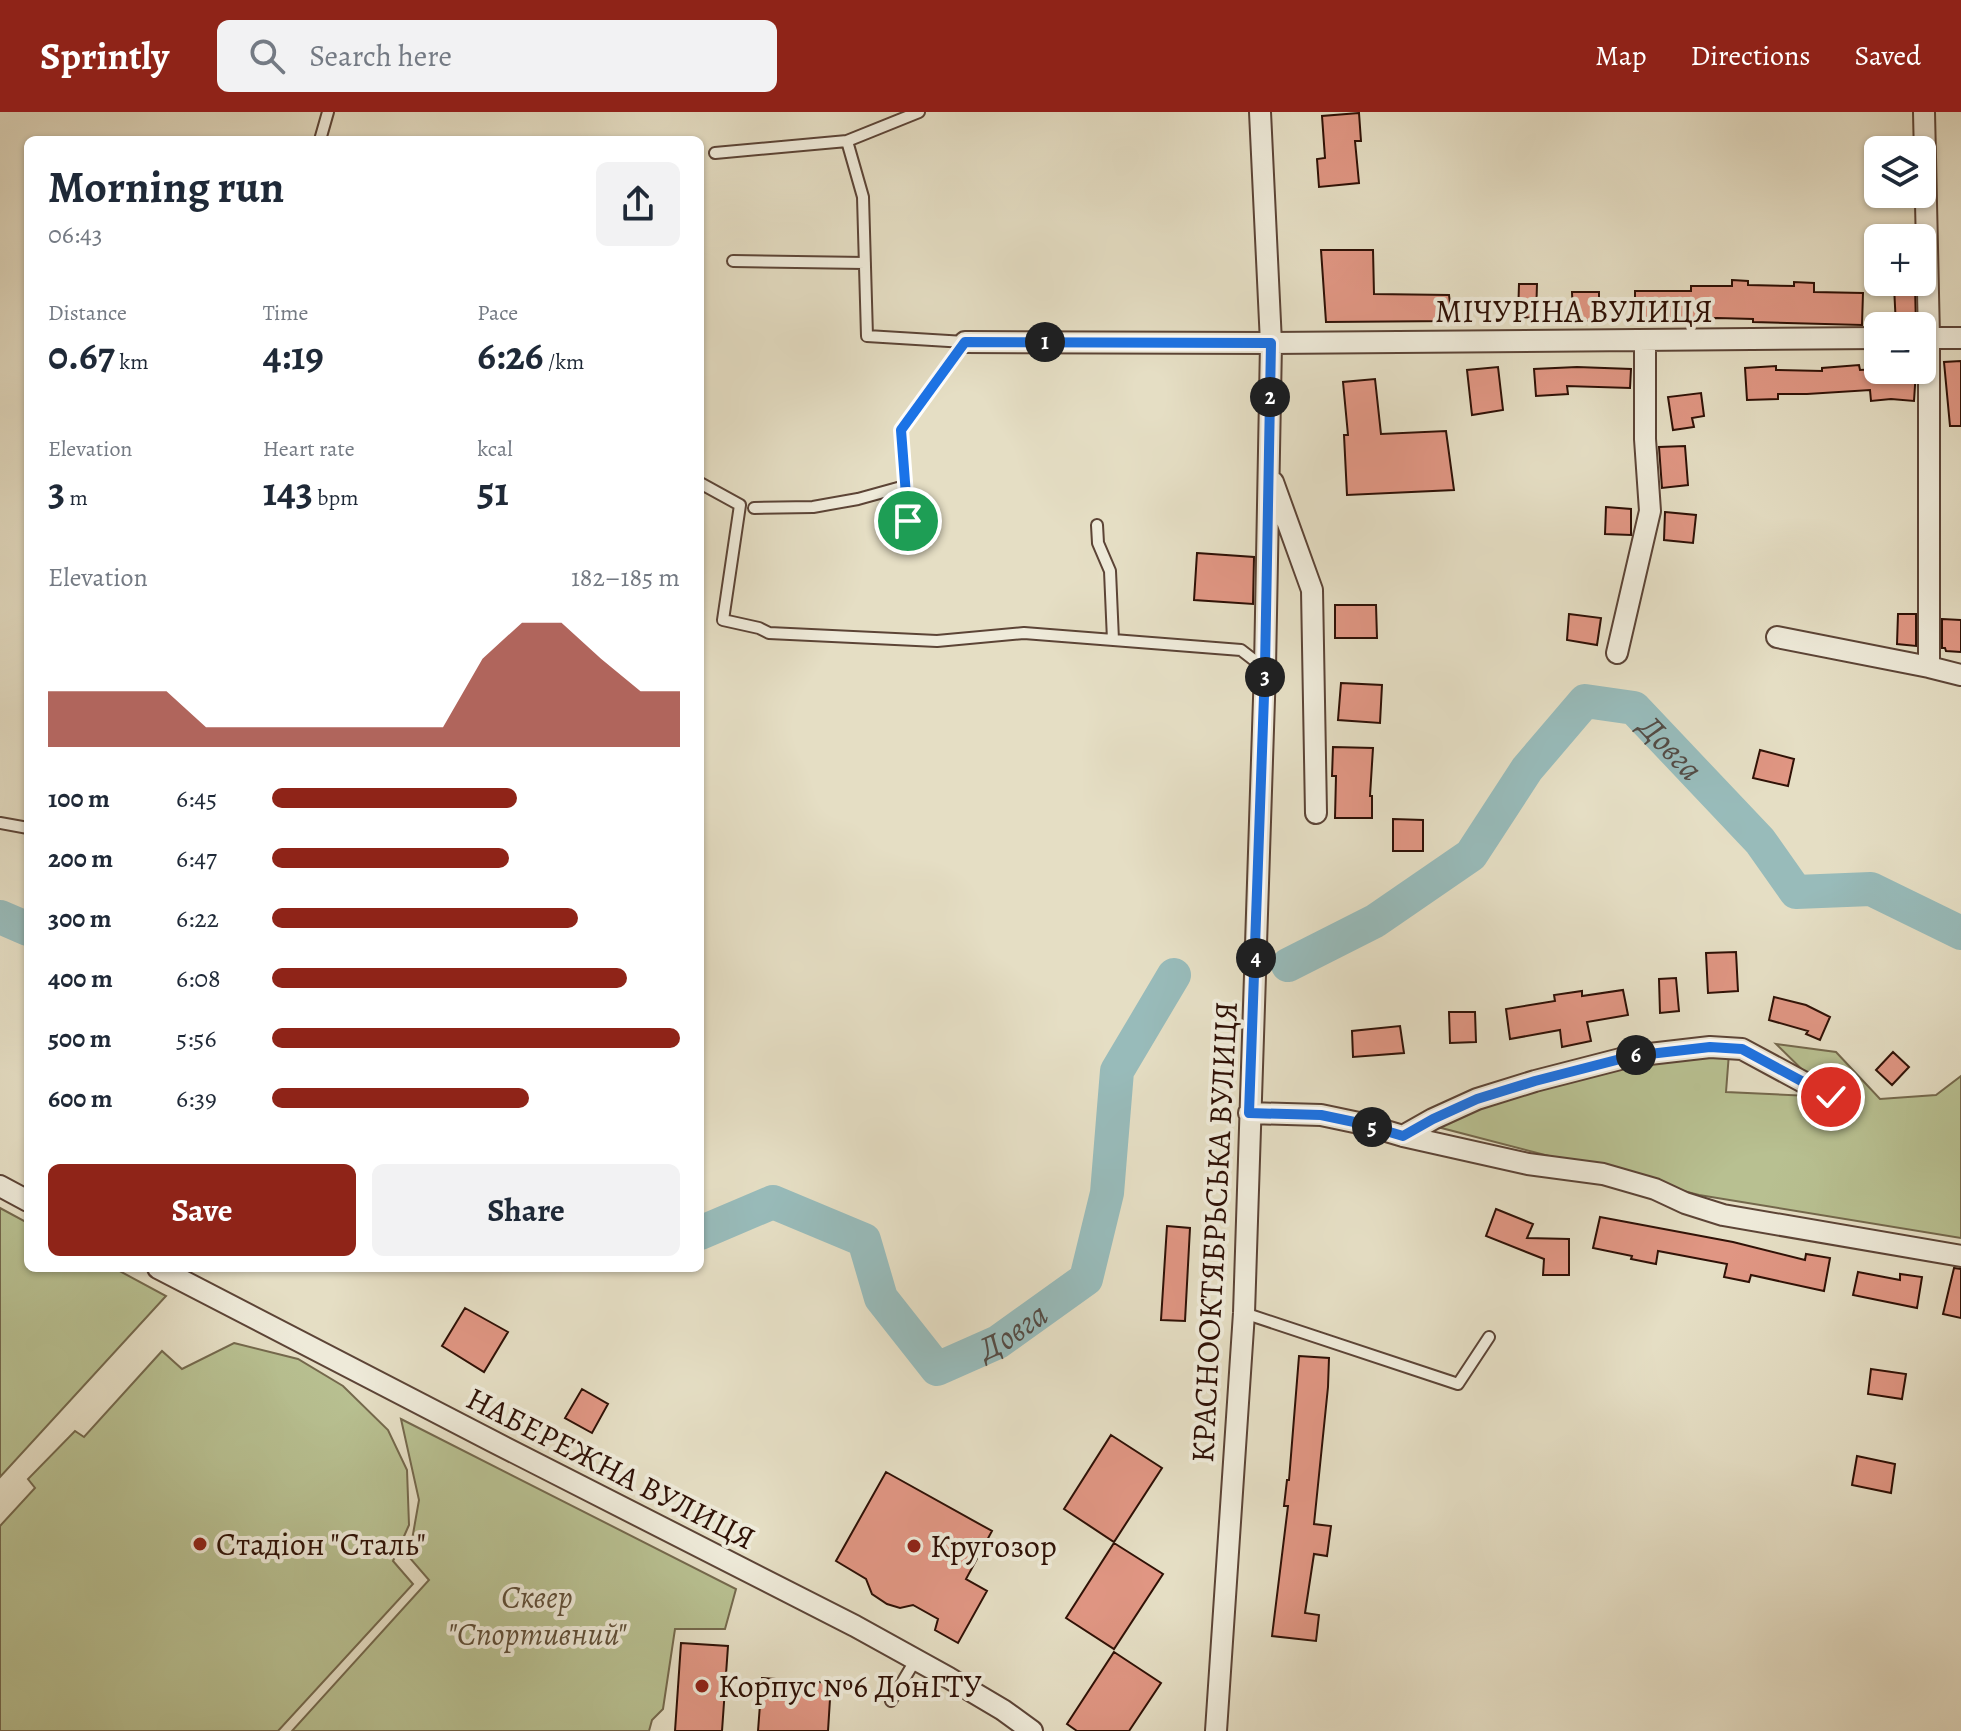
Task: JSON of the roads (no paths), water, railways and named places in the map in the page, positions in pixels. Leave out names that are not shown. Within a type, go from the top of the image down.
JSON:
[{"type":"street","name":"КРАСНООКТЯБРЬСЬКА ВУЛИЦЯ","points":[[1216,1731],[1244,1313],[1265,668],[1271,343],[1259,112]]},
{"type":"street","points":[[1924,112],[1926,312]]},
{"type":"street","name":"МІЧУРІНА ВУЛИЦЯ","points":[[965,342],[1864,338]]},
{"type":"street","points":[[1936,338],[1961,338]]},
{"type":"street","points":[[1617,653],[1650,511],[1645,439],[1645,340]]},
{"type":"street","points":[[1926,384],[1929,667]]},
{"type":"street","points":[[1269,471],[1312,590],[1316,813]]},
{"type":"street","points":[[1777,637],[1961,675]]},
{"type":"street","points":[[1403,1136],[1477,1099],[1535,1081],[1632,1056],[1710,1047],[1742,1049],[1831,1097]]},
{"type":"street","points":[[1249,1113],[1321,1115],[1528,1164],[1603,1174],[1655,1189],[1723,1215],[1961,1256]]},
{"type":"street","points":[[0,1186],[24,1199]]},
{"type":"street","name":"НАБЕРЕЖНА ВУЛИЦЯ","points":[[166,1272],[855,1626],[1003,1710],[1032,1731]]},
{"type":"lane","points":[[321,136],[328,112]]},
{"type":"lane","points":[[715,153],[847,141],[919,112]]},
{"type":"lane","points":[[847,141],[863,197],[867,336],[965,342]]},
{"type":"lane","points":[[733,261],[865,263]]},
{"type":"lane","points":[[908,521],[901,430],[965,342]]},
{"type":"lane","points":[[704,485],[740,505],[723,620],[769,633],[937,641],[1024,633],[1241,650],[1265,668]]},
{"type":"lane","points":[[754,508],[813,507],[905,486]]},
{"type":"lane","points":[[1097,525],[1098,543],[1110,571],[1113,640]]},
{"type":"lane","points":[[0,823],[24,827]]},
{"type":"lane","points":[[1244,1313],[1458,1384],[1489,1337]]},
{"type":"lane","points":[[891,1701],[916,1659]]},
{"type":"waterway","name":"Довга","points":[[1288,965],[1375,921],[1471,855],[1527,769],[1585,701],[1634,708],[1760,841],[1796,892],[1871,889],[1961,933]]},
{"type":"waterway","name":"Довга","points":[[0,917],[24,927]]},
{"type":"waterway","name":"Довга","points":[[704,1231],[773,1202],[864,1240],[881,1298],[937,1369],[998,1342],[1086,1279],[1107,1193],[1117,1071],[1174,975]]},
{"type":"place","name":"Стадіон \"Сталь\"","points":[[200,1544]]},
{"type":"place","name":"Кругозор","points":[[914,1546]]},
{"type":"place","name":"Корпус №6 ДонГТУ","points":[[702,1686]]},
{"type":"park label","name":"Сквер \"Спортивний\"","points":[[537,1616]]}]
